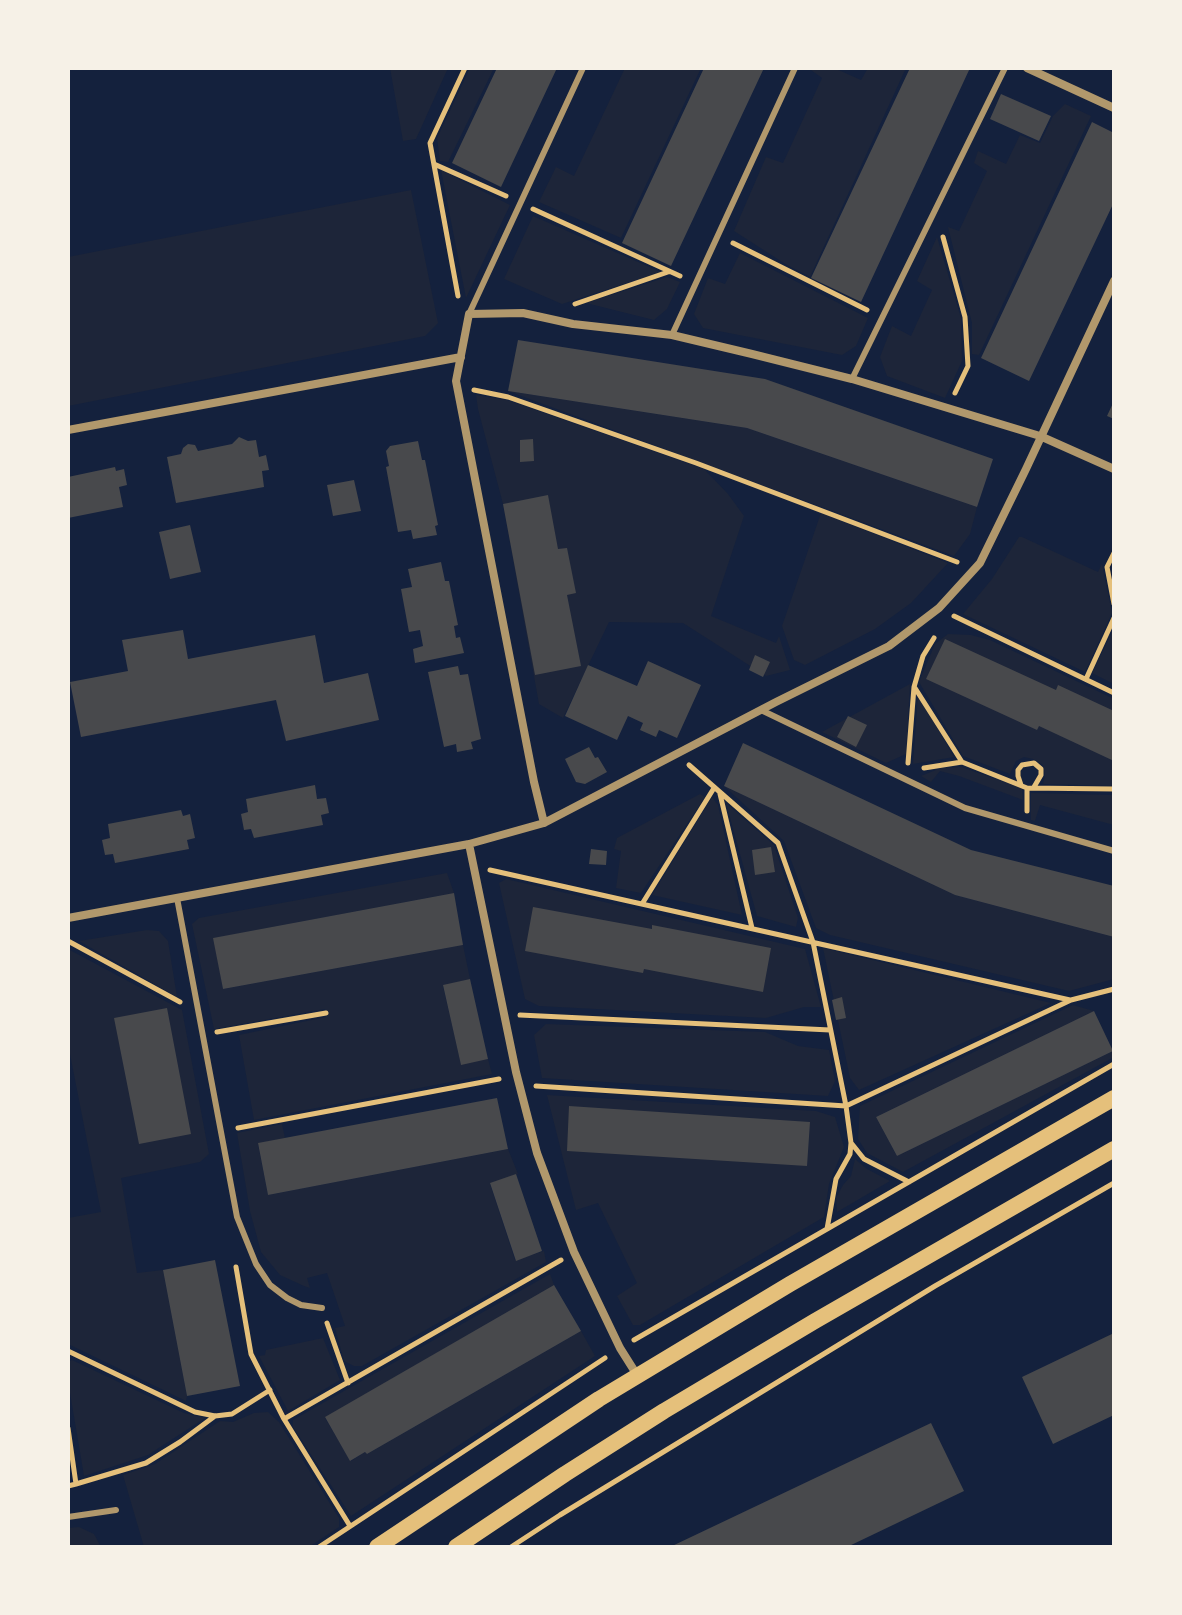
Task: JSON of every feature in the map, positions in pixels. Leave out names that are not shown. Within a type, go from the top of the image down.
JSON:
[{"type":"main road","points":[[377,1547],[638,1376],[790,1284],[1114,1098]]},
{"type":"main road","points":[[456,1547],[664,1411],[1114,1149]]},
{"type":"street","points":[[1027,68],[1114,108]]},
{"type":"street","points":[[68,918],[469,844],[544,823],[889,646],[939,608],[980,563],[1114,281]]},
{"type":"street","points":[[544,823],[456,381],[469,314],[523,313],[573,324],[672,335],[852,379],[948,408],[1040,436],[1114,469]]},
{"type":"street","points":[[68,430],[461,357]]},
{"type":"street","points":[[469,844],[518,1080],[537,1153],[574,1252],[620,1348],[638,1376]]},
{"type":"lane","points":[[469,314],[583,68]]},
{"type":"lane","points":[[672,335],[795,68]]},
{"type":"lane","points":[[852,379],[1005,68]]},
{"type":"lane","points":[[761,710],[965,808],[1114,851]]},
{"type":"lane","points":[[177,898],[237,1217],[256,1264],[270,1285],[301,1305],[322,1308]]},
{"type":"lane","points":[[68,1517],[116,1510]]},
{"type":"path","points":[[459,304],[430,143],[465,68]]},
{"type":"path","points":[[434,164],[696,283]]},
{"type":"path","points":[[935,209],[965,317],[968,366],[948,408]]},
{"type":"path","points":[[718,235],[882,318]]},
{"type":"path","points":[[541,316],[669,271]]},
{"type":"path","points":[[473,390],[508,397],[696,463],[974,569]]},
{"type":"path","points":[[1114,553],[1107,567],[1114,604]]},
{"type":"path","points":[[939,608],[1114,693]]},
{"type":"path","points":[[903,778],[907,770],[914,687],[923,656],[951,614]]},
{"type":"path","points":[[1086,679],[1114,618]]},
{"type":"path","points":[[914,687],[962,762]]},
{"type":"path","points":[[677,754],[778,843],[813,942],[851,1143],[850,1154],[836,1179],[827,1229]]},
{"type":"path","points":[[907,770],[962,762],[1034,788],[1114,789]]},
{"type":"path","points":[[1021,785],[1018,770],[1022,765],[1034,763],[1041,769],[1034,788]]},
{"type":"path","points":[[642,904],[714,788]]},
{"type":"path","points":[[720,793],[752,929]]},
{"type":"path","points":[[473,866],[1071,1000]]},
{"type":"path","points":[[68,941],[199,1012]]},
{"type":"path","points":[[221,1131],[518,1080],[846,1106],[1071,1000],[1114,989]]},
{"type":"path","points":[[203,1034],[326,1013]]},
{"type":"path","points":[[504,1014],[830,1030]]},
{"type":"path","points":[[319,1547],[620,1348],[1114,1064]]},
{"type":"path","points":[[851,1143],[864,1159],[909,1182]]},
{"type":"path","points":[[511,1547],[935,1286],[1114,1183]]},
{"type":"path","points":[[284,1419],[574,1252]]},
{"type":"path","points":[[235,1261],[251,1354],[284,1419],[350,1526]]},
{"type":"path","points":[[322,1308],[348,1383]]},
{"type":"path","points":[[68,1351],[195,1412],[215,1416],[232,1414],[270,1390]]},
{"type":"path","points":[[68,1486],[146,1463],[215,1416]]},
{"type":"path","points":[[68,1428],[76,1484]]},
{"type":"shaded area","points":[[390,68],[448,68],[416,139],[403,141]]},
{"type":"shaded area","points":[[470,68],[494,68],[448,162],[440,161],[437,138]]},
{"type":"shaded area","points":[[625,68],[701,68],[621,238],[539,202],[556,167],[574,176]]},
{"type":"shaded area","points":[[812,68],[834,68],[861,80],[868,68],[906,68],[810,277],[734,231],[766,157],[783,163],[822,78]]},
{"type":"shaded area","points":[[1065,104],[1091,116],[979,355],[972,354],[972,323],[948,227],[959,231],[987,171],[974,163],[978,151],[1006,164],[1020,135],[1040,143],[1053,116]]},
{"type":"shaded area","points":[[441,170],[510,205],[466,298]]},
{"type":"shaded area","points":[[411,190],[438,323],[425,336],[68,406],[68,257]]},
{"type":"shaded area","points":[[533,216],[661,272],[562,304],[504,279]]},
{"type":"shaded area","points":[[937,237],[961,318],[962,361],[945,398],[887,376],[880,357],[892,326],[911,336],[932,290],[917,281]]},
{"type":"shaded area","points":[[740,253],[868,318],[856,346],[842,355],[703,328],[694,314],[708,278],[725,284]]},
{"type":"shaded area","points":[[667,277],[680,282],[667,309],[654,320],[586,303]]},
{"type":"shaded area","points":[[508,391],[747,428],[977,507],[970,534],[954,556]]},
{"type":"shaded area","points":[[476,395],[507,400],[704,469],[744,516],[711,616],[776,643],[779,636],[790,670],[766,676],[683,623],[609,622],[563,718],[539,704],[503,504]]},
{"type":"shaded area","points":[[821,513],[948,563],[911,603],[875,629],[805,665],[794,660],[782,626]]},
{"type":"shaded area","points":[[1019,537],[1098,572],[1102,564],[1112,613],[1085,672],[963,614],[992,579]]},
{"type":"shaded area","points":[[1114,628],[1114,684],[1092,673]]},
{"type":"shaded area","points":[[948,634],[990,640],[1114,699],[1114,786],[1043,784],[1043,765],[1033,759],[1024,757],[1016,761],[1010,774],[963,756],[919,682],[935,644]]},
{"type":"shaded area","points":[[910,684],[906,754],[886,763],[822,732]]},
{"type":"shaded area","points":[[918,695],[954,757],[913,764]]},
{"type":"shaded area","points":[[961,767],[1022,788],[1023,800],[940,771],[931,782],[921,776],[941,768]]},
{"type":"shaded area","points":[[724,786],[955,895],[1114,937],[1114,979],[1069,991],[830,935],[816,928],[784,841]]},
{"type":"shaded area","points":[[1031,793],[1114,795],[1114,825],[1040,805],[1035,821],[1031,820]]},
{"type":"shaded area","points":[[700,794],[705,797],[641,893],[616,888],[621,851],[614,849],[617,838]]},
{"type":"shaded area","points":[[712,797],[718,805],[742,915],[652,895]]},
{"type":"shaded area","points":[[726,803],[774,845],[798,918],[796,927],[757,916]]},
{"type":"shaded area","points":[[447,873],[454,893],[214,938],[223,989],[463,945],[470,979],[443,986],[461,1064],[488,1059],[492,1074],[254,1120],[239,1035],[326,1017],[325,1009],[214,1029],[192,924],[199,918]]},
{"type":"shaded area","points":[[506,879],[805,949],[821,1007],[804,1007],[766,1018],[539,1006],[525,999],[499,883]]},
{"type":"shaded area","points":[[147,930],[159,931],[168,941],[177,997],[79,941]]},
{"type":"shaded area","points":[[823,948],[1051,1003],[859,1090],[850,1078]]},
{"type":"shaded area","points":[[68,949],[182,1010],[209,1154],[200,1162],[121,1178],[137,1273],[163,1270],[186,1401],[68,1344],[68,1218],[101,1212],[68,1044]]},
{"type":"shaded area","points":[[1073,1005],[1094,1011],[876,1117],[897,1156],[1113,1051],[1114,1057],[903,1172],[867,1153],[858,1139],[860,1106]]},
{"type":"shaded area","points":[[546,1024],[765,1032],[798,1046],[829,1050],[835,1081],[828,1096],[542,1078],[534,1035]]},
{"type":"shaded area","points":[[547,1095],[816,1111],[835,1117],[844,1147],[829,1184],[824,1217],[640,1325],[633,1325],[617,1296],[637,1283],[598,1203],[576,1210]]},
{"type":"shaded area","points":[[282,1124],[285,1138],[258,1144],[268,1195],[508,1149],[518,1174],[490,1184],[515,1260],[544,1251],[546,1262],[362,1366],[344,1361],[335,1328],[345,1326],[327,1273],[307,1278],[310,1288],[280,1275],[261,1252],[250,1211],[237,1133]]},
{"type":"shaded area","points":[[855,1159],[890,1181],[837,1212],[836,1198],[851,1176]]},
{"type":"shaded area","points":[[550,1274],[554,1285],[325,1418],[351,1461],[581,1331],[595,1356],[351,1516],[293,1427],[293,1420]]},
{"type":"shaded area","points":[[323,1338],[340,1380],[288,1411],[259,1356],[265,1355],[266,1350]]},
{"type":"shaded area","points":[[72,1360],[184,1413],[205,1418],[148,1455],[84,1476],[68,1381],[68,1362]]},
{"type":"shaded area","points":[[268,1412],[279,1422],[339,1518],[339,1527],[309,1547],[144,1547],[123,1475],[155,1464],[220,1421],[233,1422],[254,1413]]},
{"type":"shaded area","points":[[79,1527],[94,1534],[101,1547],[68,1547],[68,1528]]},
{"type":"building","points":[[497,68],[557,68],[501,187],[452,163]]},
{"type":"building","points":[[704,68],[764,68],[671,266],[622,243]]},
{"type":"building","points":[[910,68],[970,68],[861,302],[811,278]]},
{"type":"building","points":[[1001,94],[1051,116],[1039,141],[990,119]]},
{"type":"building","points":[[1092,122],[1114,133],[1114,202],[1029,381],[981,358]]},
{"type":"building","points":[[518,340],[765,379],[993,459],[977,507],[747,428],[508,391]]},
{"type":"building","points":[[1114,401],[1114,419],[1107,416]]},
{"type":"building","points":[[239,437],[256,440],[259,457],[266,455],[269,470],[262,471],[264,487],[176,503],[167,457],[181,454],[188,444],[195,445],[198,451],[232,444]]},
{"type":"building","points":[[533,439],[534,461],[520,462],[520,440]]},
{"type":"building","points":[[418,441],[422,460],[425,460],[438,525],[435,526],[437,535],[413,539],[411,530],[398,532],[386,451],[390,446]]},
{"type":"building","points":[[115,467],[116,471],[124,469],[127,485],[119,487],[123,507],[68,518],[68,477]]},
{"type":"building","points":[[354,480],[361,511],[333,516],[327,485]]},
{"type":"building","points":[[548,495],[558,549],[567,548],[576,593],[567,595],[581,666],[535,675],[503,504]]},
{"type":"building","points":[[190,525],[201,572],[170,579],[159,532]]},
{"type":"building","points":[[441,562],[445,581],[449,581],[458,625],[454,626],[456,638],[460,637],[464,653],[415,663],[413,649],[423,646],[420,630],[409,632],[401,589],[412,587],[408,569]]},
{"type":"building","points":[[183,630],[188,659],[315,635],[324,683],[368,673],[379,720],[286,741],[276,700],[81,737],[70,682],[128,671],[122,640]]},
{"type":"building","points":[[945,639],[1056,690],[1058,685],[1114,711],[1114,761],[926,679]]},
{"type":"building","points":[[755,655],[770,662],[763,677],[749,670]]},
{"type":"building","points":[[648,661],[701,685],[677,738],[659,730],[656,737],[640,730],[643,723],[628,716],[617,740],[565,716],[588,665],[637,686]]},
{"type":"building","points":[[458,666],[460,675],[468,674],[481,739],[471,742],[473,749],[457,752],[456,744],[444,747],[428,672]]},
{"type":"building","points":[[848,716],[867,725],[856,747],[837,737]]},
{"type":"building","points":[[743,743],[971,850],[1114,886],[1114,937],[955,895],[724,786]]},
{"type":"building","points":[[589,747],[607,772],[585,784],[576,782],[565,759]]},
{"type":"building","points":[[315,785],[317,799],[326,798],[329,813],[321,815],[323,825],[254,838],[251,829],[244,830],[241,814],[248,812],[246,799]]},
{"type":"building","points":[[181,810],[183,816],[190,814],[195,838],[187,840],[189,849],[115,863],[113,854],[105,855],[102,840],[110,838],[108,824]]},
{"type":"building","points":[[771,847],[775,872],[755,875],[752,850]]},
{"type":"building","points":[[591,849],[607,851],[606,865],[589,864]]},
{"type":"building","points":[[454,893],[463,945],[223,989],[213,938]]},
{"type":"building","points":[[533,907],[652,929],[652,925],[771,948],[763,992],[644,969],[643,973],[525,951]]},
{"type":"building","points":[[470,979],[488,1059],[461,1065],[443,985]]},
{"type":"building","points":[[842,997],[846,1018],[836,1020],[832,1000]]},
{"type":"building","points":[[167,1008],[191,1134],[139,1144],[114,1018]]},
{"type":"building","points":[[1094,1011],[1113,1051],[897,1156],[876,1117]]},
{"type":"building","points":[[497,1098],[508,1149],[268,1195],[258,1143]]},
{"type":"building","points":[[569,1106],[810,1122],[807,1166],[567,1151]]},
{"type":"building","points":[[516,1174],[542,1251],[516,1261],[490,1183]]},
{"type":"building","points":[[215,1260],[240,1386],[187,1396],[163,1270]]},
{"type":"building","points":[[554,1285],[581,1331],[350,1461],[325,1417]]},
{"type":"building","points":[[1114,1333],[1114,1415],[1053,1444],[1022,1377]]},
{"type":"building","points":[[931,1423],[964,1491],[847,1547],[670,1547]]}]
